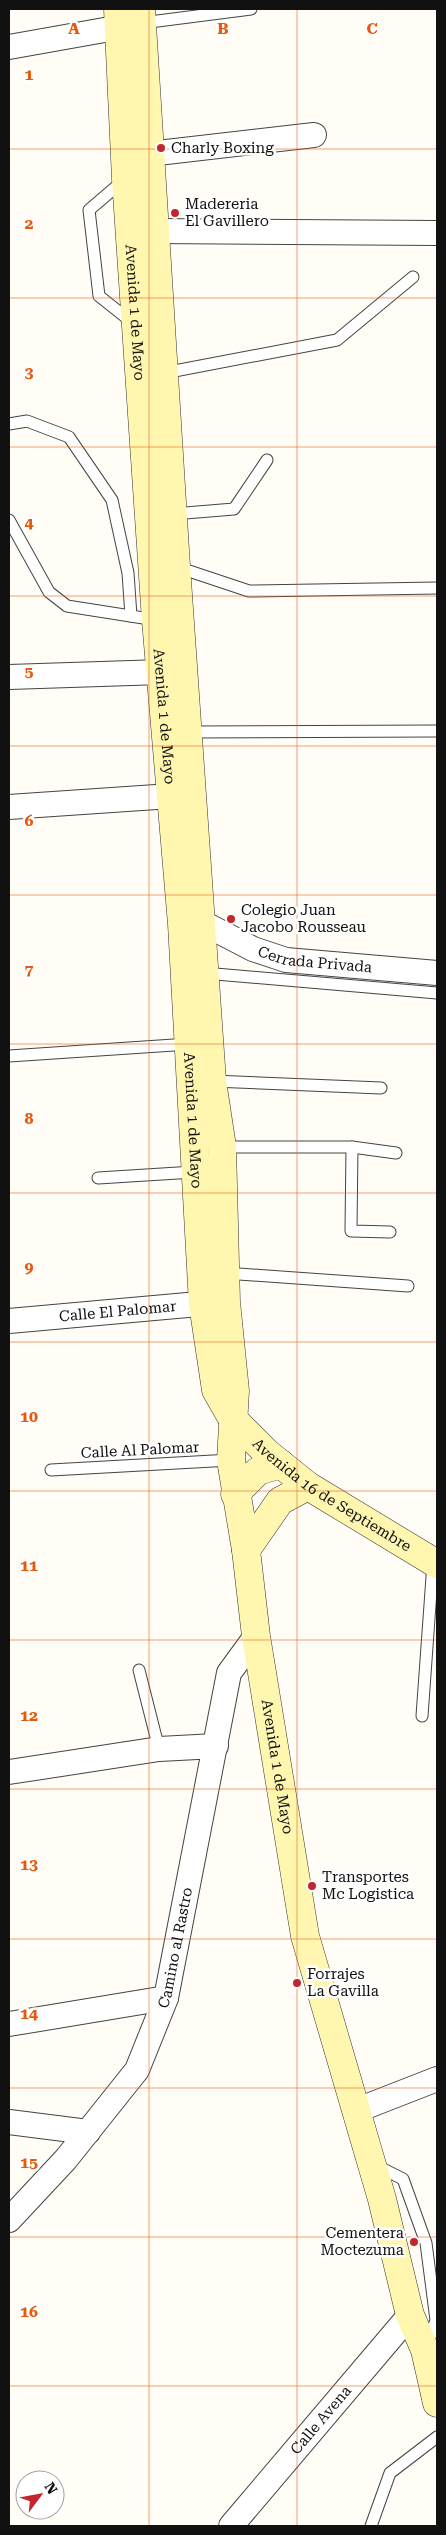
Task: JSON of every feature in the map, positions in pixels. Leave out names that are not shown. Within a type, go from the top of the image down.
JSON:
[{"type":"main road","name":"Avenida 1 de Mayo","points":[[130,17],[150,154],[204,973],[212,1081],[222,1147],[225,1273],[214,1303]]},
{"type":"main road","name":"Avenida 1 de Mayo","points":[[130,17],[126,179],[136,326],[144,618],[162,672],[189,1044],[194,1172],[214,1303],[216,1390],[232,1418],[231,1460],[235,1494],[246,1550],[256,1636],[305,1936],[372,2164],[410,2315],[425,2350],[437,2403]]},
{"type":"main road","name":"Avenida 16 de Septiembre","points":[[232,1418],[280,1464],[308,1486],[435,1562]]},
{"type":"main road","points":[[235,1494],[258,1471],[280,1464]]},
{"type":"main road","points":[[246,1550],[280,1501],[308,1486]]},
{"type":"street","points":[[9,46],[130,17]]},
{"type":"street","points":[[150,154],[314,135]]},
{"type":"street","points":[[154,231],[437,233]]},
{"type":"street","points":[[9,678],[162,672]]},
{"type":"street","points":[[9,807],[171,796]]},
{"type":"street","name":"Cerrada Privada","points":[[201,922],[252,949],[286,960],[437,972]]},
{"type":"street","name":"Calle El Palomar","points":[[9,1320],[214,1303]]},
{"type":"street","name":"Camino al Rastro","points":[[9,2220],[66,2159],[137,2070],[166,1998],[229,1673],[256,1636]]},
{"type":"street","points":[[9,1772],[159,1749],[216,1746]]},
{"type":"street","points":[[9,2024],[166,1998]]},
{"type":"street","points":[[355,2111],[437,2079]]},
{"type":"street","points":[[9,2122],[88,2132]]},
{"type":"street","name":"Calle Avena","points":[[231,2526],[410,2315]]},
{"type":"lane","points":[[130,17],[251,9]]},
{"type":"lane","points":[[126,179],[89,210],[99,296],[136,326]]},
{"type":"lane","points":[[164,373],[337,340],[413,277]]},
{"type":"lane","points":[[9,424],[27,421],[69,437],[112,500],[128,572],[144,618],[67,606],[48,592],[9,520]]},
{"type":"lane","points":[[173,514],[234,509],[267,460]]},
{"type":"lane","points":[[176,566],[249,591],[437,588]]},
{"type":"lane","points":[[189,732],[437,731]]},
{"type":"lane","points":[[204,973],[437,993]]},
{"type":"lane","points":[[9,1056],[189,1044]]},
{"type":"lane","points":[[212,1081],[381,1088]]},
{"type":"lane","points":[[222,1147],[352,1147],[396,1153]]},
{"type":"lane","points":[[352,1147],[351,1231],[390,1232]]},
{"type":"lane","points":[[98,1178],[194,1172]]},
{"type":"lane","points":[[225,1273],[408,1286]]},
{"type":"lane","name":"Calle Al Palomar","points":[[51,1470],[231,1460]]},
{"type":"lane","points":[[422,1716],[435,1562]]},
{"type":"lane","points":[[139,1670],[159,1749]]},
{"type":"lane","points":[[372,2164],[403,2179],[432,2241],[436,2320],[425,2350]]},
{"type":"lane","points":[[370,2526],[390,2472],[437,2437]]},
{"type":"place","name":"Charly Boxing","points":[[161,148]]},
{"type":"place","name":"Madereria El Gavillero","points":[[175,213]]},
{"type":"place","name":"Colegio Juan Jacobo Rousseau","points":[[231,919]]},
{"type":"place","name":"Transportes Mc Logistica","points":[[312,1886]]},
{"type":"place","name":"Forrajes La Gavilla","points":[[297,1983]]},
{"type":"place","name":"Cementera Moctezuma","points":[[414,2242]]}]
